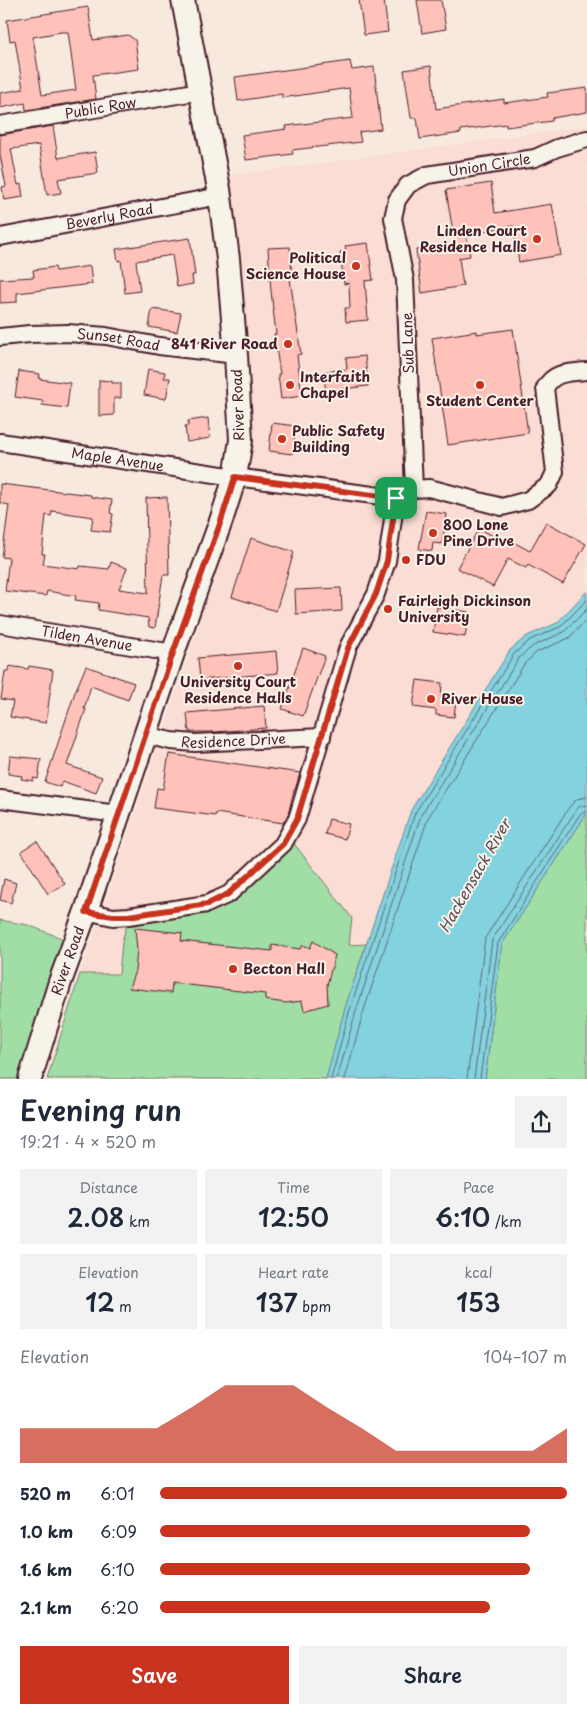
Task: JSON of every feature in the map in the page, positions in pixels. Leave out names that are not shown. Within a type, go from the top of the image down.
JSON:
[{"type":"main road","name":"River Road","points":[[30,1079],[60,982],[86,912],[173,653],[235,477],[240,440],[236,355],[228,259],[220,196],[183,0]]},
{"type":"street","name":"Public Row","points":[[0,125],[201,91]]},
{"type":"street","name":"Union Circle","points":[[397,200],[408,185],[427,175],[534,158],[587,139]]},
{"type":"street","name":"Beverly Road","points":[[0,237],[220,196]]},
{"type":"street","name":"Sub Lane","points":[[397,200],[393,218],[405,280],[414,489]]},
{"type":"street","name":"Sunset Road","points":[[0,337],[30,334],[106,336],[159,346],[236,355]]},
{"type":"street","points":[[86,912],[113,916],[135,915],[208,904],[228,894],[283,844],[297,819],[348,648],[376,594],[387,561],[396,498],[414,489],[429,488],[502,507],[528,500],[549,485],[555,472],[545,388],[550,379],[556,376],[587,370]]},
{"type":"street","name":"Maple Avenue","points":[[0,442],[235,477],[396,498]]},
{"type":"street","name":"Tilden Avenue","points":[[0,624],[173,653]]},
{"type":"street","name":"Residence Drive","points":[[145,735],[171,741],[195,743],[322,736]]},
{"type":"street","points":[[0,798],[118,814]]},
{"type":"shaded area","name":"Fairleigh Dickinson University","points":[[587,126],[587,591],[557,623],[527,636],[411,811],[587,862],[587,1079],[47,1079],[80,974],[235,519],[244,484],[235,230],[229,176]]},
{"type":"green space","points":[[587,813],[587,1079],[485,1079],[502,944]]},
{"type":"green space","points":[[288,836],[352,918],[349,945],[366,944],[345,1008],[326,1079],[47,1079],[80,974],[119,974],[122,942],[129,916],[207,904]]},
{"type":"green space","points":[[0,920],[28,925],[74,943],[30,1079],[0,1079]]},
{"type":"water","name":"Hackensack River","points":[[587,591],[587,813],[502,944],[485,1079],[326,1079],[345,1008],[411,810],[510,650],[527,636],[557,623]]},
{"type":"building","points":[[359,0],[384,0],[388,32],[364,35]]},
{"type":"building","points":[[417,0],[441,0],[446,29],[422,33]]},
{"type":"building","points":[[88,7],[93,40],[128,35],[135,40],[139,69],[93,75],[96,99],[26,110],[25,103],[0,108],[0,93],[23,89],[15,40],[10,41],[7,20]],"holes":[[[68,32],[76,90],[42,95],[33,37]]]},
{"type":"building","points":[[350,61],[352,70],[374,67],[381,129],[359,132],[361,142],[292,150],[293,154],[246,160],[242,135],[287,129],[286,126],[353,118],[349,88],[282,98],[282,94],[238,101],[235,77]]},
{"type":"building","points":[[431,66],[436,109],[504,99],[504,103],[548,97],[547,93],[587,88],[587,112],[552,118],[552,121],[506,127],[506,124],[461,130],[461,133],[420,139],[417,118],[411,118],[404,70]]},
{"type":"building","points":[[53,126],[58,158],[95,152],[98,173],[58,179],[61,193],[47,195],[39,145],[11,149],[18,185],[21,184],[23,197],[4,200],[2,187],[6,186],[0,155],[0,135]]},
{"type":"building","name":"Linden Court Residence Halls","points":[[491,183],[495,213],[552,204],[561,255],[519,262],[513,226],[466,234],[470,256],[459,258],[463,286],[422,293],[416,250],[455,244],[446,190]]},
{"type":"building","points":[[190,238],[195,275],[192,275],[193,284],[177,287],[172,255],[136,261],[140,291],[125,293],[121,260],[118,261],[116,249]]},
{"type":"building","points":[[368,243],[373,280],[365,281],[368,320],[346,322],[345,308],[350,308],[349,283],[344,284],[340,252],[346,251],[345,246]]},
{"type":"building","points":[[290,247],[292,272],[289,272],[301,354],[297,355],[302,396],[281,399],[268,248]]},
{"type":"building","points":[[90,266],[92,284],[17,293],[17,302],[0,303],[0,279],[34,277],[33,270],[55,267],[56,271]]},
{"type":"building","points":[[152,309],[181,313],[177,332],[149,327]]},
{"type":"building","name":"Student Center","points":[[513,329],[528,433],[448,445],[432,338],[477,331],[477,334]]},
{"type":"building","points":[[365,356],[368,386],[326,391],[323,372],[347,369],[346,358]]},
{"type":"building","points":[[148,369],[165,372],[164,378],[170,378],[166,399],[144,395]]},
{"type":"building","points":[[19,371],[40,374],[39,379],[70,383],[67,408],[42,405],[43,401],[15,397]]},
{"type":"building","points":[[99,380],[121,383],[121,398],[114,398],[114,415],[99,416]]},
{"type":"building","points":[[208,418],[210,438],[187,442],[185,426],[188,426],[188,421]]},
{"type":"building","name":"Public Safety Building","points":[[272,423],[296,426],[292,454],[269,451]]},
{"type":"building","points":[[0,484],[91,495],[91,497],[112,500],[110,513],[113,514],[110,532],[91,530],[93,517],[52,511],[51,516],[46,515],[42,554],[45,554],[43,564],[79,569],[80,566],[109,569],[111,562],[127,568],[119,589],[148,593],[146,498],[167,497],[169,575],[163,575],[155,628],[149,627],[148,618],[98,610],[99,603],[75,600],[76,596],[47,591],[46,596],[5,591],[9,558],[2,557],[9,505],[0,503]]},
{"type":"building","name":"800 Lone Pine Drive","points":[[426,511],[447,514],[442,544],[433,543],[432,551],[419,549]]},
{"type":"building","points":[[546,522],[586,544],[563,584],[528,565],[526,568],[508,559],[493,587],[457,568],[479,528],[511,546],[513,542],[530,551]]},
{"type":"building","points":[[251,538],[294,552],[276,611],[232,597]]},
{"type":"building","points":[[341,588],[342,611],[296,614],[295,590]]},
{"type":"building","points":[[437,607],[469,612],[465,637],[433,632]]},
{"type":"building","points":[[303,648],[325,656],[303,716],[282,709]]},
{"type":"building","name":"University Court Residence Halls","points":[[276,651],[278,673],[200,680],[198,658]]},
{"type":"building","points":[[9,666],[28,669],[29,666],[53,670],[46,723],[10,717],[13,701],[1,699],[5,671],[8,671]]},
{"type":"building","points":[[86,666],[134,683],[128,700],[91,686],[84,709],[86,709],[67,765],[102,777],[96,793],[62,781],[60,787],[45,782],[75,692]]},
{"type":"building","name":"River House","points":[[417,680],[442,683],[441,698],[456,700],[454,717],[436,715],[436,710],[413,707]]},
{"type":"building","points":[[264,706],[266,728],[189,732],[187,713]]},
{"type":"building","points":[[169,754],[300,773],[288,815],[283,823],[216,813],[216,816],[154,808],[157,788],[163,789]]},
{"type":"building","points":[[10,756],[41,759],[38,779],[33,778],[33,781],[21,779],[22,776],[8,774]]},
{"type":"building","points":[[329,819],[349,824],[345,839],[325,834]]},
{"type":"building","points":[[37,841],[65,884],[48,894],[21,851]]},
{"type":"building","points":[[4,879],[16,883],[11,903],[0,900]]},
{"type":"building","name":"Becton Hall","points":[[135,928],[182,933],[181,941],[272,951],[272,945],[300,949],[303,945],[310,948],[313,941],[335,955],[327,985],[328,1004],[304,1011],[302,1001],[286,1003],[265,1000],[265,994],[172,983],[171,993],[129,988],[135,971],[137,950]]},
{"type":"place","name":"Linden Court Residence Halls","points":[[537,239]]},
{"type":"place","name":"Political Science House","points":[[356,266]]},
{"type":"place","name":"841 River Road","points":[[288,344]]},
{"type":"place","name":"Interfaith Chapel","points":[[290,385]]},
{"type":"place","name":"Student Center","points":[[480,385]]},
{"type":"place","name":"Public Safety Building","points":[[282,439]]},
{"type":"place","name":"800 Lone Pine Drive","points":[[433,533]]},
{"type":"place","name":"FDU","points":[[406,560]]},
{"type":"place","name":"Fairleigh Dickinson University","points":[[388,609]]},
{"type":"place","name":"University Court Residence Halls","points":[[238,666]]},
{"type":"place","name":"River House","points":[[431,699]]},
{"type":"place","name":"Becton Hall","points":[[233,969]]},
{"type":"route","points":[[235,477],[396,498],[387,561],[376,594],[348,648],[297,819],[283,844],[228,894],[208,904],[128,916],[86,912],[173,653],[235,477]]}]
